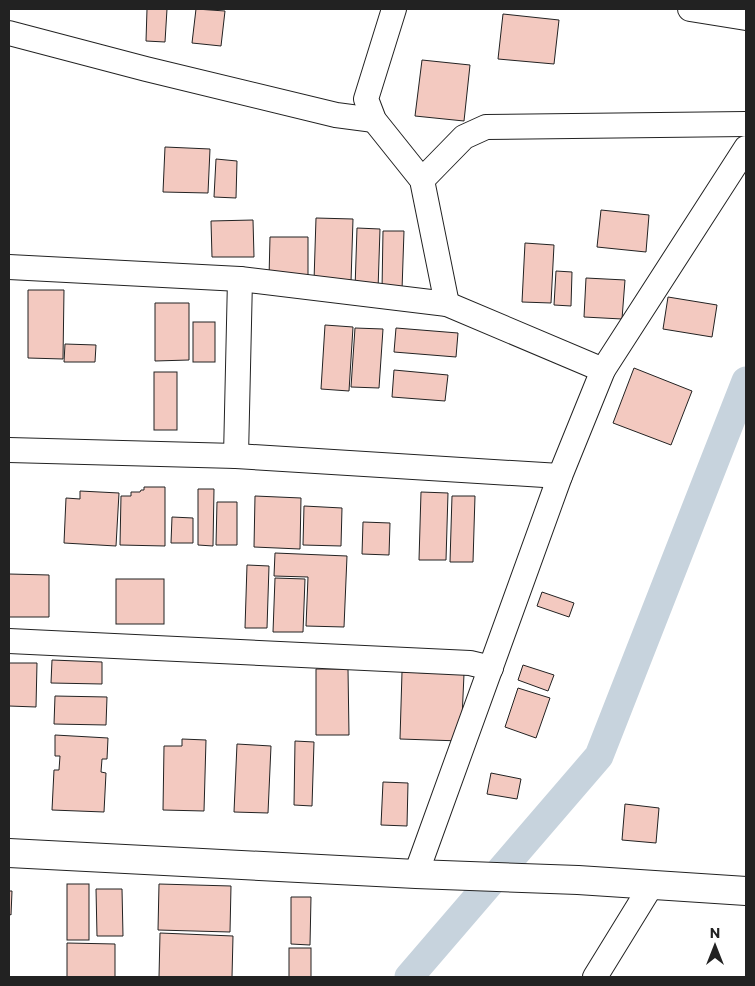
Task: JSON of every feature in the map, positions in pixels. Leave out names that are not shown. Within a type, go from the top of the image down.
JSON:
[{"type":"street","points":[[394,9],[366,99],[374,120],[422,180],[447,304]]},
{"type":"street","points":[[690,9],[746,18]]},
{"type":"street","points":[[9,33],[146,69],[336,115],[374,120]]},
{"type":"street","points":[[422,180],[464,137],[486,127],[746,124]]},
{"type":"street","points":[[426,874],[490,668],[560,476],[603,370],[746,148]]},
{"type":"street","points":[[9,266],[240,279],[447,304],[603,370]]},
{"type":"street","points":[[236,456],[240,279]]},
{"type":"street","points":[[9,450],[236,456],[560,476]]},
{"type":"street","points":[[9,641],[470,663],[490,668]]},
{"type":"street","points":[[9,853],[578,880],[746,891]]},
{"type":"street","points":[[594,977],[651,886]]},
{"type":"building","points":[[147,9],[167,9],[165,42],[146,41]]},
{"type":"building","points":[[196,9],[225,11],[221,46],[192,43]]},
{"type":"building","points":[[503,14],[559,20],[554,64],[498,59]]},
{"type":"building","points":[[422,60],[470,65],[464,121],[415,116]]},
{"type":"building","points":[[165,147],[210,149],[208,193],[163,192]]},
{"type":"building","points":[[216,159],[237,161],[236,198],[214,197]]},
{"type":"building","points":[[601,210],[649,215],[646,252],[597,247]]},
{"type":"building","points":[[316,218],[353,219],[351,282],[314,281]]},
{"type":"building","points":[[253,220],[254,257],[212,257],[211,221]]},
{"type":"building","points":[[357,228],[380,229],[378,290],[355,289]]},
{"type":"building","points":[[383,231],[404,231],[402,290],[382,290]]},
{"type":"building","points":[[270,237],[308,237],[308,278],[269,278]]},
{"type":"building","points":[[525,243],[554,245],[551,303],[522,302]]},
{"type":"building","points":[[556,271],[572,272],[571,306],[554,305]]},
{"type":"building","points":[[586,278],[625,280],[622,319],[584,317]]},
{"type":"building","points":[[28,290],[64,290],[63,359],[28,358]]},
{"type":"building","points":[[668,297],[717,305],[712,337],[663,329]]},
{"type":"building","points":[[155,303],[189,303],[189,360],[155,361]]},
{"type":"building","points":[[193,322],[215,322],[215,362],[193,362]]},
{"type":"building","points":[[325,325],[353,327],[349,391],[321,389]]},
{"type":"building","points":[[355,328],[383,329],[379,388],[351,387]]},
{"type":"building","points":[[396,328],[458,333],[456,357],[394,352]]},
{"type":"building","points":[[65,344],[96,345],[95,362],[64,362]]},
{"type":"building","points":[[634,368],[692,391],[671,445],[613,423]]},
{"type":"building","points":[[394,370],[448,375],[445,401],[392,397]]},
{"type":"building","points":[[154,372],[177,372],[177,430],[154,430]]},
{"type":"building","points":[[144,487],[165,487],[165,546],[120,545],[121,496],[131,496],[131,492],[140,492],[144,490]]},
{"type":"building","points":[[198,489],[214,489],[213,546],[198,545]]},
{"type":"building","points":[[80,491],[119,493],[116,546],[64,543],[66,498],[80,499]]},
{"type":"building","points":[[421,492],[448,493],[446,560],[419,560]]},
{"type":"building","points":[[255,496],[301,498],[300,549],[254,547]]},
{"type":"building","points":[[452,496],[475,496],[473,562],[450,562]]},
{"type":"building","points":[[217,502],[237,502],[237,545],[216,545]]},
{"type":"building","points":[[304,506],[342,508],[341,546],[303,545]]},
{"type":"building","points":[[172,517],[193,518],[193,543],[171,543]]},
{"type":"building","points":[[363,522],[390,523],[389,555],[362,554]]},
{"type":"building","points":[[275,553],[347,556],[344,627],[306,626],[308,577],[274,576]]},
{"type":"building","points":[[247,565],[269,566],[267,628],[245,628]]},
{"type":"building","points":[[9,574],[49,575],[49,617],[9,617]]},
{"type":"building","points":[[275,578],[305,579],[303,632],[273,632]]},
{"type":"building","points":[[116,579],[164,579],[164,624],[116,624]]},
{"type":"building","points":[[542,592],[574,603],[569,617],[537,606]]},
{"type":"building","points":[[52,660],[102,662],[102,684],[51,683]]},
{"type":"building","points":[[9,663],[37,663],[36,707],[9,706]]},
{"type":"building","points":[[523,665],[554,675],[548,691],[518,680]]},
{"type":"building","points":[[316,669],[348,669],[349,735],[316,735]]},
{"type":"building","points":[[402,672],[464,674],[461,741],[400,739]]},
{"type":"building","points":[[518,688],[550,698],[536,738],[505,727]]},
{"type":"building","points":[[55,696],[107,697],[106,725],[54,724]]},
{"type":"building","points":[[55,735],[108,738],[107,759],[102,759],[101,772],[106,773],[104,812],[52,810],[54,770],[59,770],[60,756],[55,756]]},
{"type":"building","points":[[182,739],[206,740],[204,811],[163,810],[164,746],[182,746]]},
{"type":"building","points":[[295,741],[314,742],[312,806],[294,805]]},
{"type":"building","points":[[237,744],[271,746],[268,813],[234,812]]},
{"type":"building","points":[[491,773],[521,779],[517,799],[487,794]]},
{"type":"building","points":[[383,782],[408,783],[407,826],[381,825]]},
{"type":"building","points":[[625,804],[659,808],[656,843],[622,840]]},
{"type":"building","points":[[67,884],[89,884],[89,940],[67,940]]},
{"type":"building","points":[[159,884],[231,886],[230,932],[158,930]]},
{"type":"building","points":[[96,889],[122,889],[123,936],[97,936]]},
{"type":"building","points":[[9,891],[12,891],[11,915],[9,914]]},
{"type":"building","points":[[291,897],[311,897],[310,945],[291,944]]},
{"type":"building","points":[[160,933],[233,936],[232,977],[159,977]]},
{"type":"building","points":[[67,943],[115,944],[115,977],[67,977]]},
{"type":"building","points":[[289,948],[311,948],[311,977],[289,977]]},
{"type":"waterway","points":[[409,977],[599,756],[746,381]]}]
